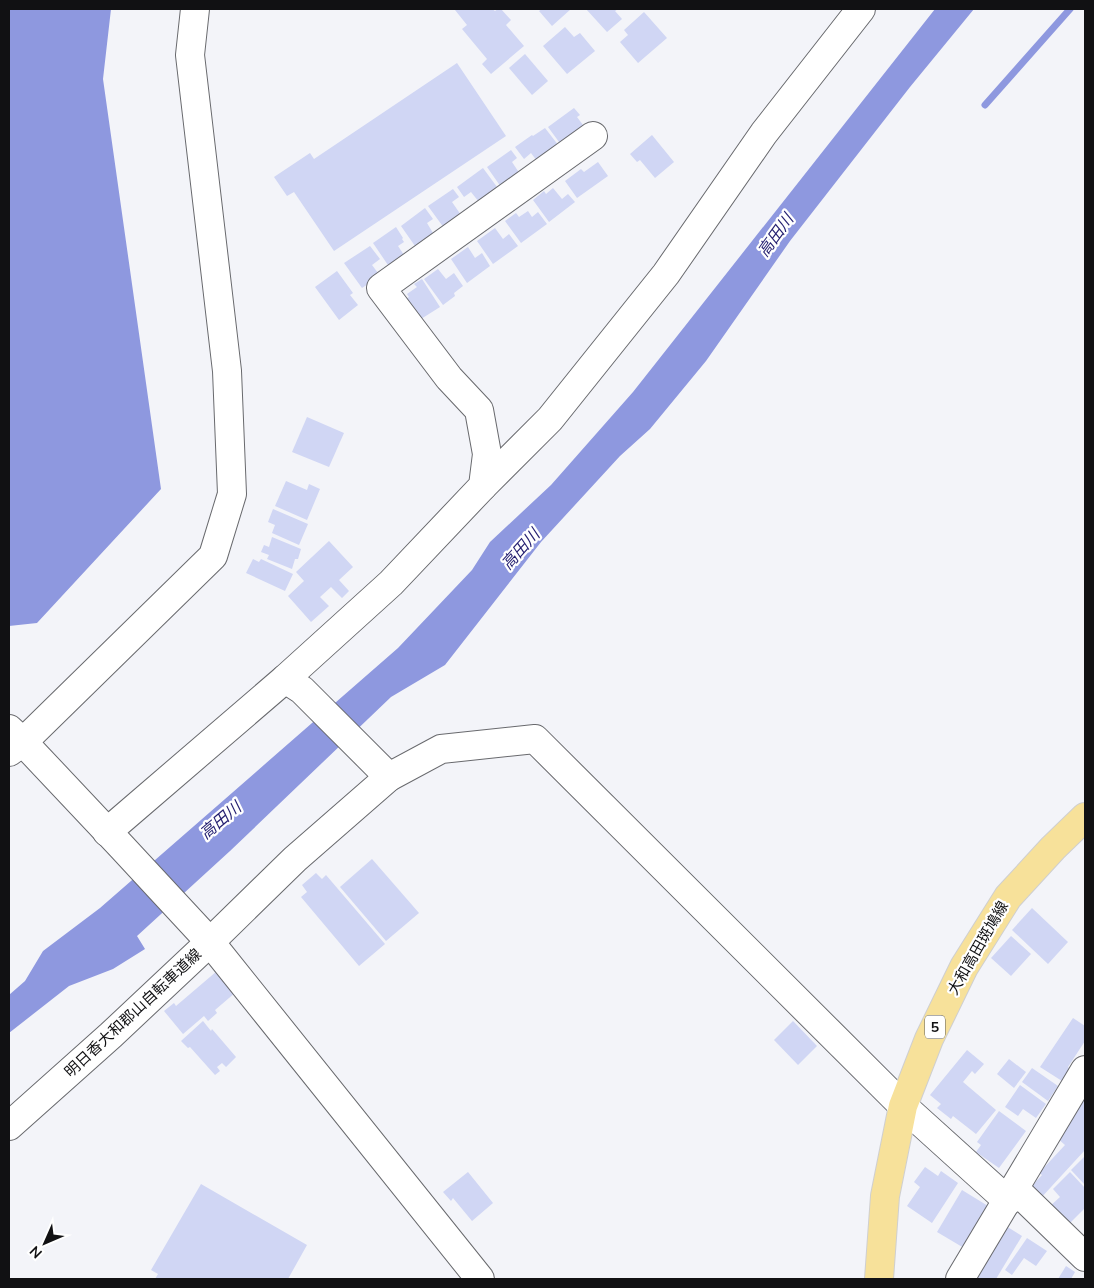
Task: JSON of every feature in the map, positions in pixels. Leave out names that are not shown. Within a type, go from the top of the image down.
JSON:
[{"type":"main road","name":"大和高田斑鳩線","points":[[879,1279],[885,1196],[903,1106],[929,1038],[964,967],[1008,896],[1085,817]]},
{"type":"street","points":[[14,741],[213,556],[232,494],[228,371],[190,55],[195,9]]},
{"type":"street","points":[[114,839],[294,684],[483,486],[550,419],[666,274],[764,133],[861,9]]},
{"type":"street","points":[[483,486],[487,454],[479,410],[449,378],[381,288],[592,136]]},
{"type":"street","points":[[294,684],[381,770]]},
{"type":"street","points":[[480,1279],[204,936],[295,860],[381,770],[441,749],[535,739],[903,1106],[1085,1256]]},
{"type":"street","name":"明日香大和郡山自転車道線","points":[[9,1133],[17,1118],[111,1035],[204,936],[114,839],[14,741]]},
{"type":"street","points":[[960,1279],[1012,1195],[1085,1070]]},
{"type":"water","points":[[9,9],[111,9],[103,79],[161,489],[37,623],[9,626]]},
{"type":"water","name":"高田川","points":[[935,9],[974,9],[910,87],[790,241],[706,361],[650,429],[620,456],[541,542],[445,665],[391,697],[230,851],[137,936],[145,949],[113,969],[69,986],[9,1033],[9,995],[25,981],[43,951],[100,908],[398,648],[472,570],[490,542],[551,485],[633,392]]},
{"type":"building","points":[[492,9],[495,11],[501,9],[511,20],[506,25],[524,46],[491,74],[482,64],[487,59],[462,29],[467,25],[455,10]]},
{"type":"building","points":[[542,9],[571,9],[552,26],[539,11]]},
{"type":"building","points":[[586,9],[618,9],[615,11],[622,19],[607,32]]},
{"type":"building","points":[[644,12],[667,38],[638,63],[620,42],[628,35],[624,30]]},
{"type":"building","points":[[565,27],[574,37],[580,33],[595,51],[567,74],[543,46]]},
{"type":"building","points":[[525,54],[548,81],[532,95],[509,68]]},
{"type":"building","points":[[457,63],[506,136],[334,251],[294,192],[287,196],[274,177],[310,153],[314,159]]},
{"type":"building","points":[[574,108],[580,115],[577,117],[586,129],[562,146],[548,127]]},
{"type":"building","points":[[545,128],[559,146],[537,161],[531,153],[524,159],[515,147]]},
{"type":"building","points":[[652,135],[674,162],[655,178],[640,160],[637,162],[630,154]]},
{"type":"building","points":[[511,150],[517,158],[512,162],[520,174],[501,187],[487,167]]},
{"type":"building","points":[[598,162],[608,176],[577,198],[565,181],[581,169],[584,172]]},
{"type":"building","points":[[483,168],[500,191],[479,202],[471,192],[464,197],[457,187]]},
{"type":"building","points":[[553,188],[562,199],[568,194],[575,202],[549,222],[533,200],[544,191],[546,194]]},
{"type":"building","points":[[453,189],[459,197],[452,202],[461,215],[444,228],[428,206]]},
{"type":"building","points":[[425,208],[433,219],[427,223],[433,233],[415,246],[401,226]]},
{"type":"building","points":[[528,211],[532,217],[538,212],[547,224],[521,243],[505,221],[516,213],[519,217]]},
{"type":"building","points":[[396,227],[403,238],[404,242],[398,246],[404,255],[390,268],[373,243]]},
{"type":"building","points":[[495,228],[503,239],[509,234],[518,246],[493,264],[477,241]]},
{"type":"building","points":[[370,246],[380,259],[372,265],[378,273],[372,278],[374,280],[362,288],[344,263]]},
{"type":"building","points":[[468,247],[475,258],[482,253],[490,266],[467,283],[451,259]]},
{"type":"building","points":[[438,269],[446,279],[454,273],[463,286],[454,293],[455,296],[443,305],[424,279]]},
{"type":"building","points":[[337,271],[353,293],[350,295],[358,305],[339,320],[315,287]]},
{"type":"building","points":[[422,279],[440,307],[421,319],[402,301],[409,297],[407,294],[417,287],[414,284]]},
{"type":"building","points":[[307,417],[344,433],[329,467],[292,452]]},
{"type":"building","points":[[286,481],[307,490],[309,484],[320,489],[307,520],[275,506]]},
{"type":"building","points":[[273,509],[308,524],[299,545],[272,533],[275,525],[268,522]]},
{"type":"building","points":[[272,537],[301,549],[292,569],[267,559],[269,555],[261,552],[264,545],[269,547]]},
{"type":"building","points":[[329,541],[353,567],[339,580],[349,591],[342,598],[331,587],[320,597],[329,606],[311,622],[288,596],[304,581],[296,572]]},
{"type":"building","points":[[253,559],[259,562],[261,559],[293,574],[285,591],[246,573]]},
{"type":"building","points":[[372,859],[419,913],[386,941],[340,887]]},
{"type":"building","points":[[316,873],[322,879],[326,875],[385,944],[359,966],[301,897],[307,892],[302,885]]},
{"type":"building","points":[[1032,908],[1068,942],[1048,964],[1012,930]]},
{"type":"building","points":[[1011,936],[1031,954],[1011,976],[991,958]]},
{"type":"building","points":[[217,971],[236,992],[215,1010],[217,1013],[208,1021],[204,1016],[183,1034],[164,1011],[174,1003],[176,1006]]},
{"type":"building","points":[[1073,1018],[1085,1026],[1085,1041],[1068,1067],[1070,1069],[1062,1081],[1040,1067]]},
{"type":"building","points":[[203,1021],[236,1057],[226,1067],[222,1063],[217,1067],[220,1071],[215,1075],[190,1047],[188,1048],[181,1041]]},
{"type":"building","points":[[793,1021],[817,1046],[798,1065],[774,1040]]},
{"type":"building","points":[[967,1050],[984,1064],[975,1074],[972,1071],[963,1082],[996,1110],[976,1134],[953,1116],[951,1119],[937,1108],[941,1104],[930,1095]]},
{"type":"building","points":[[1009,1059],[1026,1072],[1014,1088],[997,1074]]},
{"type":"building","points":[[1032,1068],[1058,1086],[1048,1101],[1022,1082]]},
{"type":"building","points":[[1020,1085],[1046,1104],[1036,1118],[1023,1109],[1018,1116],[1005,1107]]},
{"type":"building","points":[[1085,1094],[1085,1150],[1040,1199],[1029,1189],[1042,1175],[1039,1173],[1065,1145],[1057,1138],[1069,1125],[1067,1123],[1076,1112],[1074,1110]]},
{"type":"building","points":[[999,1111],[1026,1131],[999,1168],[976,1152],[981,1145],[977,1142]]},
{"type":"building","points":[[1085,1156],[1085,1185],[1071,1170]]},
{"type":"building","points":[[925,1167],[938,1176],[941,1171],[958,1183],[932,1223],[907,1206],[920,1187],[914,1182]]},
{"type":"building","points":[[468,1172],[493,1203],[472,1221],[453,1198],[451,1201],[443,1192]]},
{"type":"building","points":[[1070,1172],[1085,1188],[1085,1208],[1066,1227],[1048,1208],[1060,1197],[1053,1189]]},
{"type":"building","points":[[201,1184],[307,1245],[288,1279],[155,1279],[158,1274],[151,1270]]},
{"type":"building","points":[[962,1190],[988,1206],[964,1248],[937,1232]]},
{"type":"building","points":[[1006,1226],[1022,1236],[996,1279],[974,1279]]},
{"type":"building","points":[[1027,1238],[1047,1251],[1036,1266],[1024,1258],[1012,1275],[1005,1270]]},
{"type":"building","points":[[1066,1266],[1075,1272],[1071,1279],[1058,1279]]},
{"type":"waterway","points":[[985,105],[1070,9]]}]
